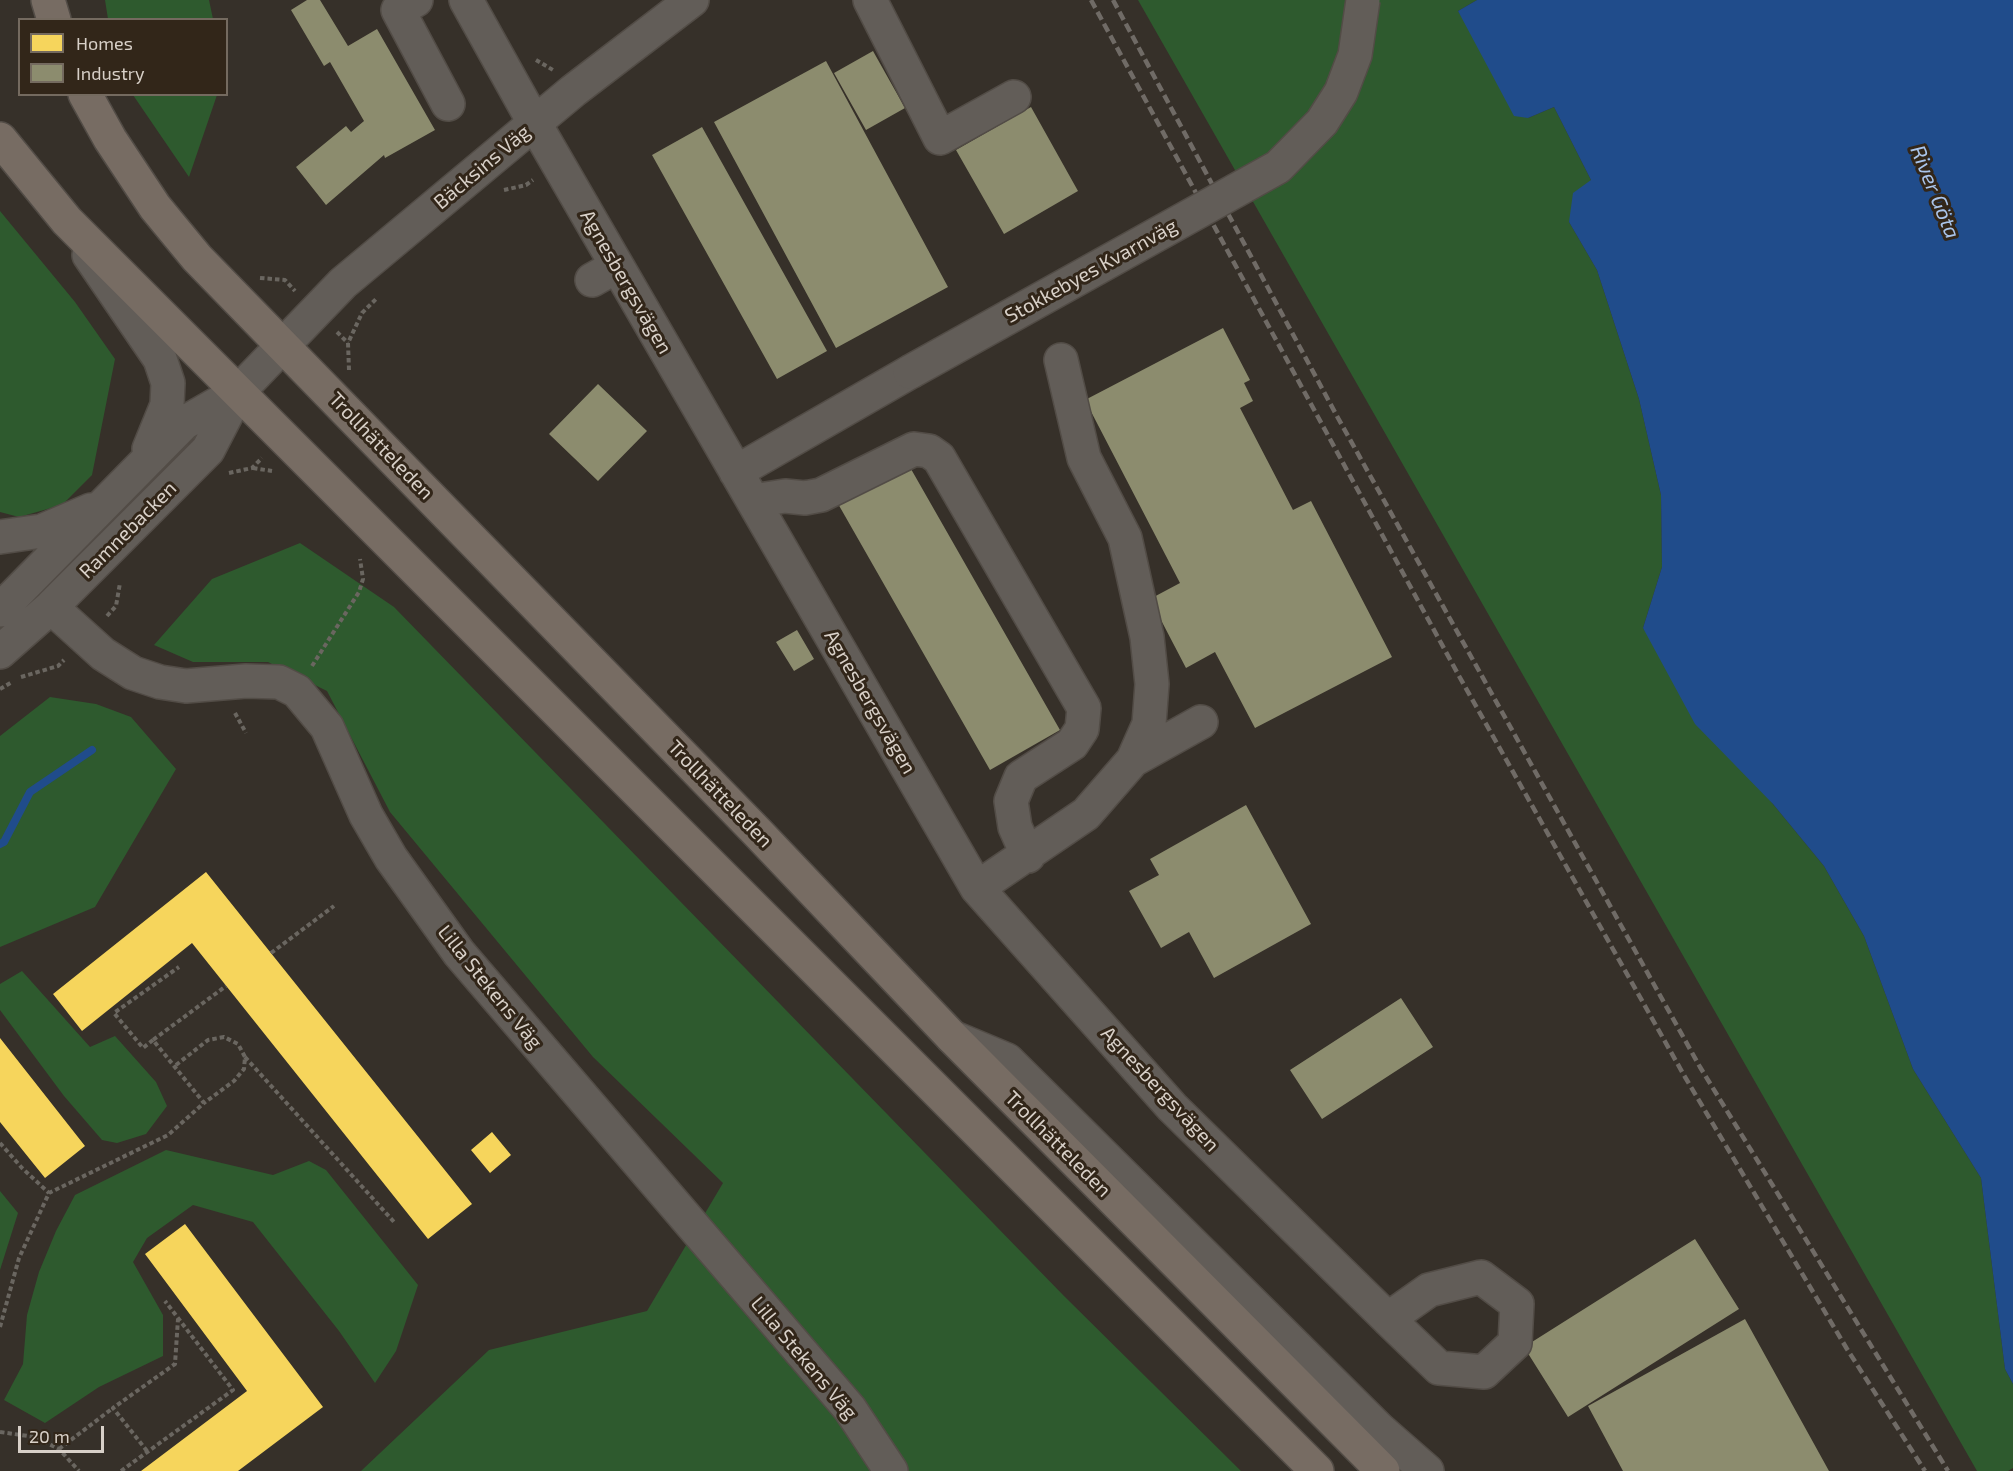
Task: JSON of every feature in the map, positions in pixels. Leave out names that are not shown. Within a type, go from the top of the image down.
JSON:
[{"type":"highway","points":[[48,0],[53,18]]},
{"type":"highway","name":"Trollhätteleden","points":[[86,96],[110,139],[155,207],[197,258],[749,823],[952,1037],[1383,1471]]},
{"type":"highway","points":[[0,139],[67,221],[1317,1471]]},
{"type":"street","points":[[416,0],[398,10],[448,104]]},
{"type":"street","name":"Agnesbergsvägen","points":[[466,0],[535,124],[605,273],[736,472],[977,888],[1172,1107],[1388,1319]]},
{"type":"street","name":"Bäcksins Väg","points":[[282,346],[343,283],[580,85],[692,0]]},
{"type":"street","points":[[870,0],[940,138],[1014,97]]},
{"type":"street","name":"Stokkebyes Kvarnväg","points":[[736,472],[910,372],[1278,167],[1322,122],[1341,92],[1355,55],[1363,0]]},
{"type":"street","name":"Ramnebacken","points":[[67,221],[160,359],[168,383],[167,405],[141,467]]},
{"type":"street","name":"Ramnebacken","points":[[0,652],[51,607],[208,450],[238,392],[282,346]]},
{"type":"street","points":[[977,888],[1028,856],[1086,814],[1133,760],[1149,724],[1152,684],[1148,637],[1125,538],[1084,458],[1060,360]]},
{"type":"street","name":"Ramnebacken","points":[[1,600],[106,504],[184,423],[238,392]]},
{"type":"street","points":[[753,501],[785,496],[805,498],[820,495],[914,449],[929,451],[939,458],[1084,708],[1082,729],[1072,744],[1021,777],[1011,801],[1015,827],[1028,856]]},
{"type":"street","points":[[0,537],[42,531],[106,504]]},
{"type":"street","points":[[1,600],[51,607],[103,654],[133,673],[159,682],[186,686],[246,681],[279,682],[297,691]]},
{"type":"street","name":"Lilla Stekens Väg","points":[[297,691],[327,727],[366,815],[391,858],[459,952],[850,1409],[891,1471]]},
{"type":"street","points":[[1133,760],[1201,722]]},
{"type":"street","points":[[952,1037],[1007,1060],[1379,1429],[1427,1471]]},
{"type":"path","points":[[252,468],[279,474]]},
{"type":"path","points":[[297,691],[360,592],[363,579],[358,555]]},
{"type":"path","points":[[271,953],[334,906]]},
{"type":"path","points":[[179,967],[114,1013],[143,1048],[226,986]]},
{"type":"path","points":[[175,1066],[208,1040],[224,1037],[238,1044],[245,1057],[394,1222]]},
{"type":"path","points":[[153,1040],[204,1103]]},
{"type":"path","points":[[0,1327],[20,1258],[49,1193],[168,1135],[204,1103],[234,1081],[244,1069],[245,1057]]},
{"type":"path","points":[[0,1143],[21,1168],[49,1193]]},
{"type":"path","points":[[121,1471],[233,1390],[165,1301]]},
{"type":"path","points":[[59,1449],[174,1364],[178,1318]]},
{"type":"path","points":[[113,1408],[147,1452]]},
{"type":"path","points":[[0,1432],[35,1437],[59,1449],[79,1471]]},
{"type":"green space","points":[[105,0],[209,0],[213,18],[108,18]]},
{"type":"green space","points":[[1138,0],[1477,0],[1458,11],[1528,118],[1554,107],[1591,180],[1569,222],[1597,270],[1639,399],[1661,495],[1662,567],[1643,628],[1773,804],[1824,866],[1864,936],[1913,1069],[1981,1178],[2005,1369],[2013,1384],[2013,1468],[2008,1471],[1977,1471]]},
{"type":"green space","points":[[134,96],[217,96],[189,177]]},
{"type":"green space","points":[[0,211],[75,302],[115,359],[92,475],[62,505],[19,517],[0,512]]},
{"type":"green space","points":[[300,543],[394,607],[1064,1296],[1241,1471],[361,1471],[489,1350],[647,1311],[723,1183],[593,1057],[390,812],[327,691],[268,662],[193,662],[154,645],[212,579]]},
{"type":"green space","points":[[50,697],[96,704],[131,717],[176,769],[95,907],[0,947],[0,736]]},
{"type":"green space","points":[[22,971],[90,1047],[115,1036],[156,1082],[167,1106],[146,1134],[117,1143],[102,1140],[64,1096],[0,1010],[0,984]]},
{"type":"green space","points":[[166,1150],[273,1175],[309,1161],[326,1170],[418,1285],[396,1351],[375,1383],[339,1331],[253,1222],[193,1205],[147,1238],[133,1262],[163,1315],[163,1356],[99,1387],[45,1423],[4,1400],[23,1364],[27,1315],[39,1272],[56,1231],[75,1195]]},
{"type":"green space","points":[[0,1191],[18,1213],[0,1270]]},
{"type":"water","name":"River Göta","points":[[1477,0],[2013,0],[2013,1384],[2005,1369],[1981,1178],[1913,1069],[1864,936],[1824,866],[1773,804],[1695,724],[1643,628],[1662,567],[1661,495],[1639,399],[1597,270],[1569,222],[1573,193],[1591,180],[1554,107],[1528,118],[1514,116],[1458,11]]},
{"type":"building: Homes","points":[[206,872],[472,1204],[428,1239],[192,943],[82,1031],[53,994]]},
{"type":"building: Homes","points":[[0,1038],[85,1146],[45,1178],[0,1122]]},
{"type":"building: Homes","points":[[492,1132],[511,1155],[490,1173],[471,1150]]},
{"type":"building: Homes","points":[[185,1224],[323,1407],[238,1471],[141,1471],[247,1391],[145,1254]]},
{"type":"building: Industry","points":[[307,0],[320,0],[348,46],[377,29],[435,130],[385,158],[384,155],[326,205],[296,167],[346,126],[351,132],[364,121],[330,62],[324,66],[291,10]]},
{"type":"building: Industry","points":[[873,51],[905,108],[866,130],[834,73]]},
{"type":"building: Industry","points":[[826,61],[948,287],[836,348],[714,122]]},
{"type":"building: Industry","points":[[1031,107],[1078,191],[1004,234],[956,150]]},
{"type":"building: Industry","points":[[702,127],[827,351],[777,379],[652,155]]},
{"type":"building: Industry","points":[[1223,328],[1250,380],[1244,383],[1253,401],[1240,408],[1293,510],[1311,501],[1392,657],[1255,728],[1215,652],[1186,668],[1150,599],[1180,583],[1085,400]]},
{"type":"building: Industry","points":[[598,384],[647,431],[598,481],[549,434]]},
{"type":"building: Industry","points":[[907,462],[1060,730],[990,770],[837,502]]},
{"type":"building: Industry","points":[[797,630],[814,659],[794,671],[776,642]]},
{"type":"building: Industry","points":[[1246,805],[1311,924],[1214,978],[1189,932],[1161,948],[1129,891],[1159,875],[1150,859]]},
{"type":"building: Industry","points":[[1401,998],[1433,1047],[1322,1119],[1290,1070]]},
{"type":"building: Industry","points":[[1695,1239],[1739,1309],[1568,1417],[1524,1347]]},
{"type":"building: Industry","points":[[1745,1319],[1829,1471],[1623,1471],[1588,1406]]},
{"type":"waterway","points":[[0,844],[4,842],[30,792],[92,750]]},
{"type":"railway","points":[[1091,0],[1459,676],[1685,1077],[1847,1349],[1925,1471]]},
{"type":"railway","points":[[1113,0],[1338,418],[1700,1067],[1948,1471]]}]
